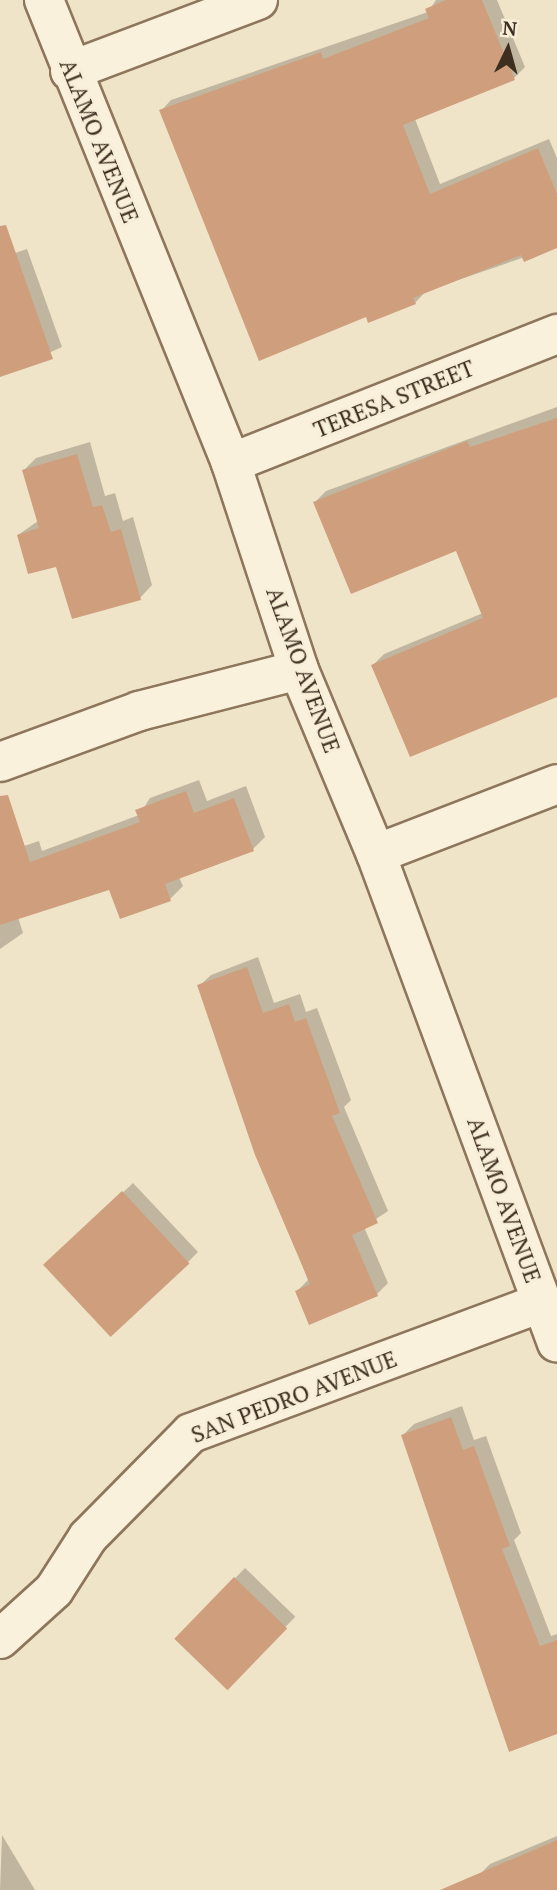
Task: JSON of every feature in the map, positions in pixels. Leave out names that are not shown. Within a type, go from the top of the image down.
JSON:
[{"type":"street","name":"ALAMO AVENUE","points":[[44,0],[70,71],[231,463],[299,670],[376,853],[557,1343]]},
{"type":"street","points":[[70,71],[258,0]]},
{"type":"street","name":"TERESA STREET","points":[[231,463],[557,334]]},
{"type":"street","points":[[0,762],[139,711],[299,670]]},
{"type":"street","points":[[376,853],[557,784]]},
{"type":"street","name":"SAN PEDRO AVENUE","points":[[0,1639],[54,1590],[88,1537],[191,1433],[541,1303]]},
{"type":"building","points":[[446,0],[482,0],[515,80],[403,125],[430,194],[538,148],[557,194],[557,248],[524,262],[521,255],[413,298],[416,304],[368,323],[366,317],[259,361],[159,110],[321,52],[323,59],[429,18],[425,9]]},
{"type":"building","points":[[6,225],[53,359],[0,377],[0,226]]},
{"type":"building","points":[[557,418],[557,697],[410,757],[371,665],[483,618],[456,551],[351,594],[313,502],[467,441],[470,447]]},
{"type":"building","points":[[77,454],[93,507],[102,505],[111,532],[121,529],[141,600],[72,619],[56,567],[28,574],[17,535],[39,528],[22,470]]},
{"type":"building","points":[[186,791],[194,813],[234,798],[254,851],[165,884],[171,901],[120,919],[109,890],[0,925],[0,796],[8,795],[30,862],[140,822],[135,810]]},
{"type":"building","points":[[247,967],[263,1013],[289,1004],[295,1022],[306,1018],[340,1113],[332,1116],[378,1223],[352,1235],[378,1296],[309,1325],[295,1291],[310,1284],[255,1155],[197,985]]},
{"type":"building","points":[[122,1191],[190,1263],[111,1337],[43,1265]]},
{"type":"building","points":[[451,1417],[463,1450],[474,1446],[510,1546],[502,1549],[540,1646],[557,1640],[557,1734],[509,1752],[401,1435]]},
{"type":"building","points":[[234,1577],[287,1628],[227,1690],[174,1639]]},
{"type":"building","points":[[557,1840],[557,1890],[440,1890]]}]
